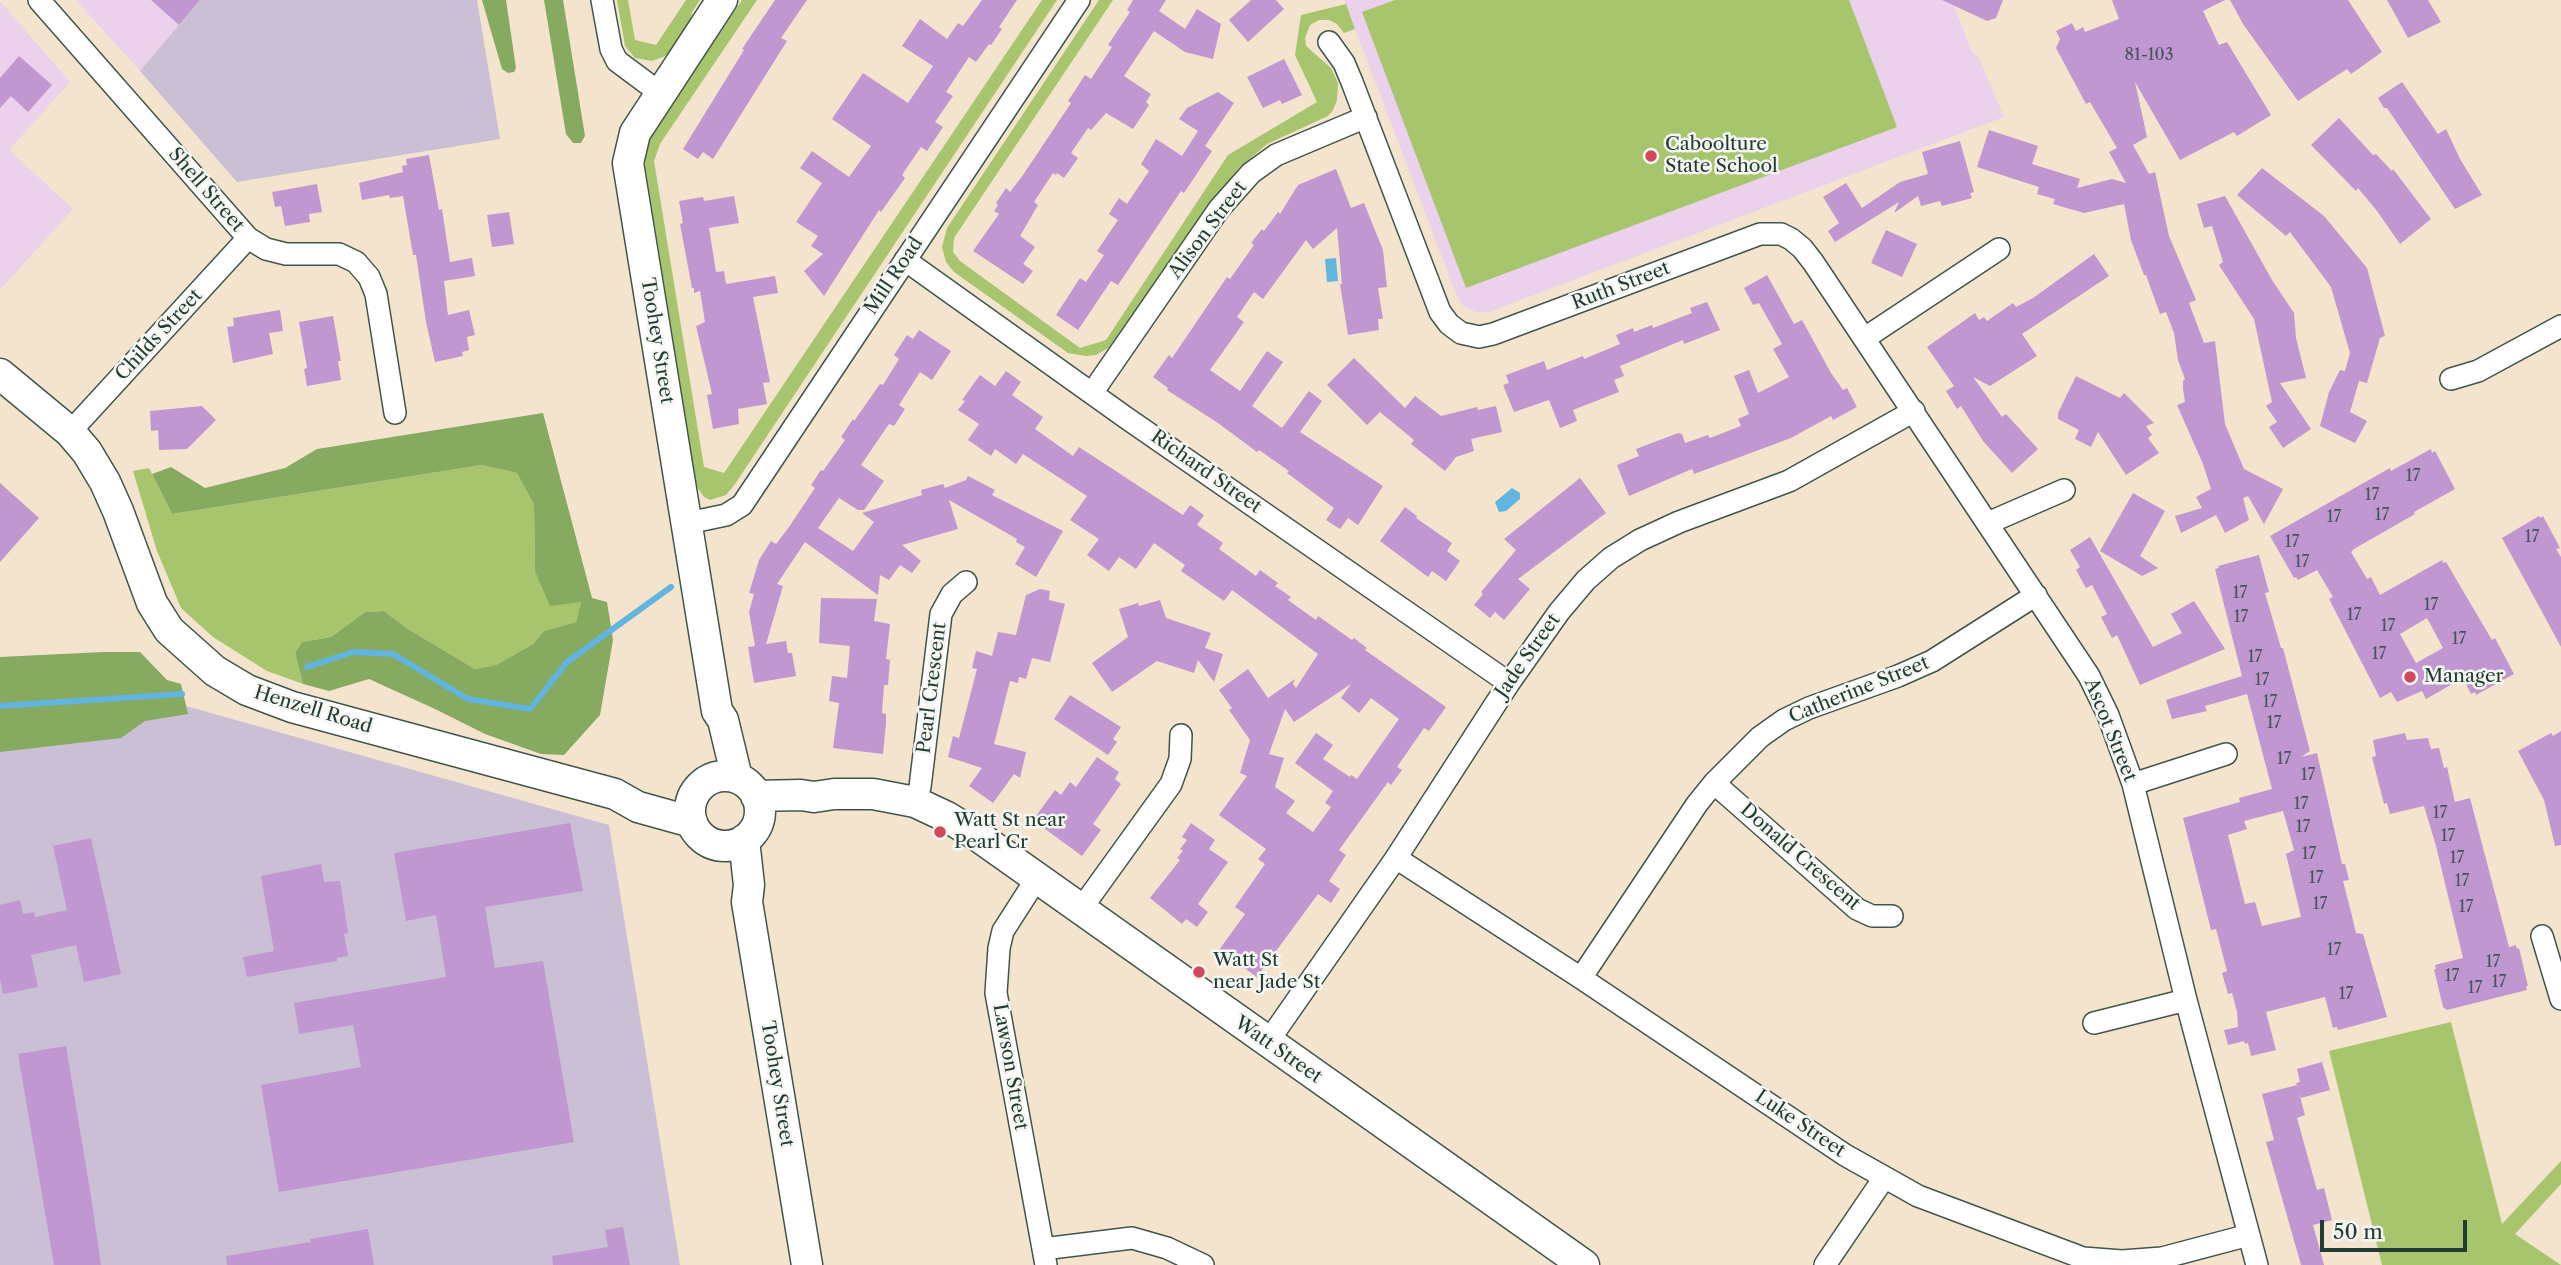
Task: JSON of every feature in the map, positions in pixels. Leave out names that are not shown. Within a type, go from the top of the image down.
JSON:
[{"type":"main road","name":"Toohey Street","points":[[722,0],[635,133],[628,163],[717,711],[712,746],[738,809],[747,902],[807,1265]]},
{"type":"main road","name":"Henzell Road","points":[[0,374],[70,432],[88,452],[105,482],[152,603],[169,631],[215,671],[247,690],[292,707],[615,794],[638,807],[692,810]]},
{"type":"main road","points":[[701,785],[738,809],[703,837],[692,810],[701,785]]},
{"type":"main road","name":"Watt Street","points":[[738,809],[790,810],[814,797],[854,793],[882,795],[915,802],[966,829],[1576,1263]]},
{"type":"street","name":"Shell Street","points":[[39,0],[248,238],[266,249],[286,254],[339,254],[356,262],[369,277],[376,294],[396,413]]},
{"type":"street","points":[[602,0],[611,49],[617,61],[660,93]]},
{"type":"street","name":"Mill Road","points":[[688,523],[726,515],[742,505],[1079,0]]},
{"type":"street","name":"Ruth Street","points":[[1329,42],[1344,63],[1440,312],[1449,324],[1457,343],[1493,334],[1751,237],[1782,234]]},
{"type":"street","name":"Alison Street","points":[[1093,393],[1219,209],[1251,173],[1276,155],[1366,117]]},
{"type":"street","name":"Ascot Street","points":[[1782,234],[1808,255],[1865,338],[2089,676],[2108,715],[2133,784],[2186,1000],[2257,1265]]},
{"type":"street","name":"Childs Street","points":[[70,432],[248,238]]},
{"type":"street","points":[[1865,338],[1999,249]]},
{"type":"street","name":"Richard Street","points":[[905,260],[1508,683]]},
{"type":"street","points":[[2451,379],[2478,371],[2561,326]]},
{"type":"street","name":"Jade Street","points":[[1267,1043],[1396,858],[1508,683],[1559,612],[1586,580],[1611,558],[1640,540],[1679,522],[1789,481],[1914,411]]},
{"type":"street","points":[[1987,523],[2064,490]]},
{"type":"street","name":"Pearl Crescent","points":[[915,802],[920,787],[941,614],[952,594],[966,582]]},
{"type":"street","name":"Catherine Street","points":[[1581,978],[1697,804],[1760,737],[1784,720],[1809,708],[1932,661],[2036,595]]},
{"type":"street","points":[[1081,909],[1176,776],[1181,734]]},
{"type":"street","points":[[2133,784],[2226,754]]},
{"type":"street","name":"Donald Crescent","points":[[1714,783],[1857,909],[1872,916],[1892,916]]},
{"type":"street","name":"Luke Street","points":[[1396,858],[1845,1155],[1918,1196],[2083,1258],[2122,1261],[2162,1258],[2249,1235]]},
{"type":"street","name":"Lawson Street","points":[[1037,878],[1003,931],[996,973],[996,993],[1044,1257]]},
{"type":"street","points":[[2542,936],[2559,985]]},
{"type":"street","points":[[2094,1023],[2186,1000]]},
{"type":"street","points":[[1825,1265],[1884,1178]]},
{"type":"street","points":[[1044,1257],[1132,1238],[1167,1248],[1203,1265]]},
{"type":"shaded area","points":[[76,0],[200,0],[140,71]]},
{"type":"shaded area","points":[[200,0],[477,0],[500,139],[237,182],[140,71]]},
{"type":"shaded area","name":"Caboolture State School","points":[[1344,0],[1952,0],[1971,50],[1980,60],[2004,117],[1489,312],[1476,312],[1463,306],[1456,294]]},
{"type":"shaded area","points":[[0,1],[70,82],[9,150],[73,209],[0,290]]},
{"type":"shaded area","points":[[161,699],[609,825],[680,1265],[0,1265],[0,732]]},
{"type":"green space","points":[[482,0],[506,0],[516,68],[514,72],[508,73],[502,69]]},
{"type":"green space","points":[[544,0],[563,0],[585,136],[581,143],[573,143],[566,134]]},
{"type":"green space","points":[[617,0],[628,0],[635,40],[656,45],[686,0],[700,0],[692,12],[690,27],[683,38],[668,55],[652,61],[635,58],[625,46]]},
{"type":"green space","points":[[742,0],[757,0],[660,144],[654,161],[704,467],[724,473],[1042,0],[1057,0],[735,484],[726,495],[710,500],[704,497],[697,487],[644,158],[653,131]]},
{"type":"green space","points":[[1099,0],[1113,0],[954,238],[953,252],[960,261],[1080,348],[1106,340],[1228,155],[1317,102],[1295,55],[1301,15],[1346,4],[1355,29],[1344,33],[1337,24],[1329,20],[1319,20],[1310,25],[1305,38],[1306,46],[1331,68],[1338,83],[1337,100],[1333,110],[1328,116],[1267,144],[1238,169],[1110,347],[1096,355],[1086,356],[1068,353],[954,272],[946,262],[942,247],[947,228]]},
{"type":"green space","name":"Caboolture State School","points":[[1395,0],[1849,0],[1897,127],[1466,288],[1362,12]]},
{"type":"green space","points":[[543,413],[592,598],[607,602],[613,640],[600,715],[564,755],[541,754],[485,734],[369,679],[329,691],[303,684],[295,653],[302,642],[331,637],[365,612],[384,611],[408,629],[475,669],[496,665],[533,644],[544,631],[576,622],[581,602],[550,606],[535,571],[534,505],[517,473],[482,465],[172,514],[152,474],[171,467],[205,488],[285,468],[317,449]]},
{"type":"green space","points":[[482,465],[517,473],[534,505],[535,571],[581,602],[576,622],[544,631],[533,644],[496,665],[475,669],[408,629],[384,611],[365,612],[331,637],[302,642],[295,653],[303,684],[267,671],[213,637],[181,608],[157,551],[133,471],[149,468],[172,514]]},
{"type":"green space","points":[[140,652],[167,680],[181,684],[188,714],[145,721],[121,738],[0,752],[0,657]]},
{"type":"green space","points":[[2451,1022],[2502,1224],[2561,1161],[2561,1184],[2515,1234],[2561,1265],[2382,1265],[2329,1051]]},
{"type":"water","points":[[1336,258],[1338,281],[1327,282],[1325,259]]},
{"type":"water","points":[[1512,488],[1520,493],[1520,499],[1506,511],[1499,512],[1495,502]]},
{"type":"building","points":[[151,0],[200,0],[179,25]]},
{"type":"building","points":[[775,0],[807,0],[781,38],[787,41],[713,159],[703,152],[698,159],[683,149],[744,50],[742,49]]},
{"type":"building","points":[[982,0],[1017,0],[991,45],[989,44],[976,62],[969,57],[946,92],[953,96],[935,122],[943,127],[927,151],[921,147],[902,175],[905,178],[881,212],[879,210],[824,296],[804,271],[823,254],[811,246],[818,236],[796,222],[822,183],[800,168],[812,151],[849,177],[871,146],[832,119],[863,73],[908,103],[933,66],[902,46],[920,19],[947,39],[958,23],[963,26]]},
{"type":"building","points":[[1133,0],[1166,0],[1159,11],[1185,29],[1197,9],[1221,24],[1213,59],[1185,52],[1154,31],[1124,76],[1151,94],[1146,102],[1149,105],[1133,129],[1106,113],[1091,130],[1088,128],[1071,153],[1078,158],[1064,178],[1053,173],[1034,202],[1038,205],[1020,236],[1035,247],[1023,264],[1033,271],[1023,284],[973,251],[999,214],[994,211],[998,205],[996,203],[1006,188],[1010,192],[1023,175],[1071,103],[1068,101],[1085,75],[1091,79],[1112,47],[1108,45],[1130,12],[1127,10]]},
{"type":"building","points":[[1251,0],[1276,0],[1284,9],[1248,42],[1229,20]]},
{"type":"building","points":[[1942,0],[2003,0],[1996,18],[1987,21]]},
{"type":"building","points":[[2112,0],[2225,0],[2203,11],[2219,45],[2227,42],[2271,115],[2237,136],[2234,132],[2180,160],[2135,82],[2147,137],[2133,145],[2149,174],[2155,172],[2169,236],[2196,300],[2189,303],[2204,343],[2215,341],[2225,424],[2244,469],[2283,489],[2264,524],[2248,496],[2243,498],[2249,520],[2225,533],[2216,515],[2181,533],[2175,516],[2202,508],[2196,497],[2211,489],[2177,405],[2185,402],[2185,379],[2178,360],[2174,333],[2166,312],[2160,314],[2144,275],[2131,240],[2124,204],[2084,213],[2053,204],[2055,199],[2037,194],[2039,187],[1977,167],[1989,130],[2038,146],[2032,164],[2080,179],[2077,188],[2112,179],[2126,183],[2109,152],[2117,148],[2090,102],[2086,104],[2056,48],[2060,39],[2056,31],[2072,23],[2076,31],[2083,27],[2085,32],[2119,19]]},
{"type":"building","points":[[2230,0],[2348,0],[2382,52],[2351,74],[2347,69],[2298,101],[2243,24]]},
{"type":"building","points":[[2387,0],[2428,0],[2441,22],[2408,38]]},
{"type":"building","points":[[19,56],[52,85],[28,112],[11,96],[0,108],[0,78]]},
{"type":"building","points":[[1284,59],[1302,95],[1282,104],[1280,100],[1263,108],[1247,77]]},
{"type":"building","points":[[2402,82],[2438,134],[2446,129],[2482,195],[2455,209],[2378,98]]},
{"type":"building","points":[[1218,92],[1234,103],[1205,146],[1212,151],[1184,193],[1181,191],[1118,285],[1111,281],[1078,330],[1056,315],[1080,278],[1086,282],[1104,255],[1097,251],[1118,220],[1109,214],[1119,198],[1127,204],[1149,171],[1141,164],[1156,139],[1182,156],[1198,131],[1179,119],[1187,108]]},
{"type":"building","points":[[2339,118],[2373,155],[2376,154],[2392,171],[2393,169],[2431,219],[2400,244],[2358,188],[2356,191],[2311,145]]},
{"type":"building","points":[[1960,141],[1974,192],[1970,193],[1972,198],[1942,206],[1940,201],[1921,206],[1918,196],[1894,213],[1899,202],[1835,242],[1828,231],[1839,223],[1823,197],[1846,183],[1862,208],[1900,182],[1928,174],[1922,152]]},
{"type":"building","points":[[429,155],[439,210],[442,209],[450,262],[472,258],[475,276],[444,281],[448,315],[469,310],[475,335],[467,337],[469,350],[462,352],[463,356],[435,362],[403,196],[390,198],[389,195],[362,200],[359,183],[403,172],[402,166],[407,165],[406,159]]},
{"type":"building","points":[[2262,168],[2324,216],[2367,268],[2385,336],[2380,338],[2367,383],[2359,381],[2350,412],[2367,421],[2355,443],[2320,426],[2329,392],[2340,370],[2345,371],[2350,353],[2331,287],[2290,232],[2286,236],[2237,195]]},
{"type":"building","points":[[1336,169],[1351,208],[1364,203],[1383,250],[1387,287],[1378,288],[1383,319],[1378,319],[1379,330],[1348,335],[1340,284],[1337,228],[1313,249],[1306,240],[1263,299],[1254,292],[1237,317],[1244,322],[1210,370],[1240,391],[1267,351],[1283,362],[1252,406],[1282,428],[1309,391],[1322,401],[1300,432],[1383,486],[1358,525],[1348,518],[1340,529],[1326,520],[1334,508],[1287,473],[1289,471],[1167,390],[1168,388],[1153,377],[1169,355],[1172,358],[1227,277],[1230,279],[1254,245],[1251,243],[1278,212],[1280,214],[1298,185]]},
{"type":"building","points":[[317,184],[322,212],[309,214],[310,222],[285,226],[281,206],[275,207],[272,192]]},
{"type":"building","points":[[734,196],[739,223],[709,228],[716,272],[724,271],[726,284],[775,276],[778,293],[753,297],[770,382],[763,383],[767,404],[738,409],[739,424],[713,429],[707,395],[712,394],[696,326],[705,322],[700,291],[694,293],[692,288],[680,224],[683,223],[679,201],[703,197],[704,201]]},
{"type":"building","points":[[2225,196],[2272,280],[2294,313],[2296,338],[2306,378],[2280,383],[2311,429],[2283,448],[2269,427],[2277,422],[2266,406],[2272,402],[2254,319],[2219,265],[2223,262],[2212,226],[2204,228],[2197,204]]},
{"type":"building","points":[[509,212],[514,244],[492,247],[487,215]]},
{"type":"building","points":[[1886,230],[1917,244],[1902,277],[1871,263]]},
{"type":"building","points":[[2094,254],[2109,276],[2022,334],[2037,356],[1990,386],[1973,377],[2002,417],[2006,414],[2038,449],[2012,473],[1983,441],[1961,406],[1957,409],[1946,391],[1954,386],[1927,347],[1975,313],[1979,320],[1984,317],[1987,321],[2013,303],[2016,307],[2033,298]]},
{"type":"building","points":[[1767,275],[1794,324],[1802,320],[1831,373],[1843,390],[1847,388],[1857,407],[1833,420],[1831,416],[1791,438],[1694,474],[1692,469],[1629,496],[1617,465],[1639,456],[1636,449],[1678,433],[1682,434],[1685,443],[1708,435],[1710,438],[1741,426],[1738,419],[1749,414],[1734,376],[1749,370],[1758,393],[1789,377],[1773,349],[1782,344],[1759,303],[1753,305],[1744,288]]},
{"type":"building","points":[[1707,302],[1720,330],[1684,344],[1683,340],[1620,366],[1624,376],[1614,380],[1619,392],[1573,410],[1577,421],[1560,428],[1549,400],[1514,412],[1503,385],[1509,383],[1506,375],[1544,361],[1547,370],[1583,356],[1584,359],[1620,344],[1616,335],[1633,328],[1634,332],[1652,325],[1653,328],[1692,313],[1690,308]]},
{"type":"building","points":[[280,310],[283,331],[269,333],[273,354],[233,363],[227,327],[234,326],[233,318]]},
{"type":"building","points":[[333,316],[341,361],[338,361],[341,380],[307,386],[304,369],[307,368],[299,322]]},
{"type":"building","points":[[919,330],[951,351],[932,380],[920,372],[899,405],[905,409],[894,426],[889,424],[861,465],[884,481],[864,510],[858,510],[839,498],[818,528],[853,551],[874,522],[862,513],[922,495],[921,490],[943,484],[945,488],[966,480],[968,476],[995,490],[992,495],[1063,531],[1036,577],[1015,564],[1025,547],[1016,542],[1017,539],[949,500],[958,529],[902,545],[921,561],[912,573],[900,565],[889,580],[880,575],[878,595],[805,542],[777,584],[783,586],[766,644],[786,641],[788,653],[792,653],[796,676],[754,683],[748,647],[755,646],[749,612],[754,594],[749,593],[759,560],[771,541],[776,544],[789,527],[815,488],[811,485],[845,440],[841,437],[880,384],[883,385],[899,359],[894,355],[907,335],[913,339]]},
{"type":"building","points":[[1354,358],[1405,408],[1415,396],[1441,416],[1477,407],[1478,410],[1496,406],[1502,432],[1471,439],[1474,451],[1456,457],[1445,471],[1411,444],[1414,440],[1380,412],[1367,425],[1327,385]]},
{"type":"building","points":[[1006,371],[1021,382],[1012,395],[1043,417],[1035,429],[1073,456],[1079,447],[1183,515],[1190,505],[1204,515],[1197,525],[1223,543],[1219,549],[1256,576],[1260,570],[1278,583],[1275,586],[1291,597],[1288,600],[1316,620],[1318,616],[1352,640],[1354,638],[1367,648],[1365,650],[1446,707],[1429,731],[1424,728],[1397,767],[1402,770],[1391,785],[1388,782],[1339,850],[1346,855],[1329,881],[1340,889],[1331,903],[1318,894],[1257,977],[1219,950],[1245,914],[1235,907],[1265,864],[1258,859],[1266,849],[1219,815],[1247,776],[1240,773],[1250,740],[1219,690],[1248,669],[1268,698],[1295,679],[1293,684],[1296,688],[1318,654],[1232,590],[1224,601],[1181,571],[1185,565],[1154,543],[1136,569],[1119,557],[1109,571],[1087,555],[1099,539],[1070,520],[1087,496],[1023,454],[1016,464],[995,449],[991,456],[968,440],[979,424],[958,410],[965,401],[962,400],[980,375],[995,386]],"holes":[[[1351,684],[1341,698],[1359,713],[1371,698],[1399,719],[1357,779],[1323,759],[1333,745],[1316,733],[1295,763],[1333,791],[1325,803],[1331,807],[1313,832],[1286,813],[1295,801],[1275,787],[1284,758],[1269,754],[1285,709],[1294,722]]]},
{"type":"building","points":[[2076,376],[2120,398],[2124,393],[2154,423],[2146,426],[2152,435],[2148,438],[2159,453],[2126,475],[2098,432],[2091,447],[2075,439],[2079,430],[2058,419],[2058,413]]},
{"type":"building","points":[[202,406],[216,420],[187,449],[159,450],[158,430],[151,431],[150,411]]},
{"type":"building","points":[[2431,449],[2432,453],[2435,451],[2455,489],[2351,552],[2367,579],[2371,577],[2380,595],[2442,560],[2443,563],[2446,562],[2492,640],[2495,638],[2514,674],[2476,695],[2475,692],[2471,694],[2463,678],[2426,699],[2422,691],[2397,702],[2391,692],[2380,698],[2329,599],[2333,597],[2317,570],[2298,580],[2294,578],[2270,536],[2390,468],[2391,471]],"holes":[[[2427,618],[2443,648],[2416,663],[2400,634]]]},
{"type":"building","points":[[1580,478],[1606,513],[1518,579],[1530,589],[1504,620],[1495,612],[1490,618],[1474,605],[1483,594],[1481,592],[1516,550],[1504,539]]},
{"type":"building","points":[[0,483],[39,518],[0,562]]},
{"type":"building","points":[[2133,493],[2165,511],[2140,556],[2158,568],[2142,576],[2100,551]]},
{"type":"building","points":[[1405,507],[1452,543],[1447,551],[1460,561],[1446,581],[1432,571],[1428,577],[1380,541]]},
{"type":"building","points":[[2543,516],[2560,548],[2556,549],[2561,557],[2561,647],[2502,538]]},
{"type":"building","points":[[2090,537],[2153,647],[2182,633],[2171,614],[2194,601],[2225,649],[2140,685],[2117,635],[2112,638],[2101,617],[2107,614],[2092,585],[2086,588],[2076,570],[2080,567],[2070,550]]},
{"type":"building","points":[[2259,555],[2269,592],[2265,593],[2283,648],[2310,751],[2301,757],[2317,753],[2342,864],[2345,864],[2349,880],[2343,881],[2356,933],[2363,934],[2387,1017],[2338,1030],[2337,1027],[2333,1028],[2325,997],[2266,1012],[2276,1050],[2251,1056],[2248,1043],[2245,1044],[2244,1041],[2228,1045],[2224,1030],[2238,1027],[2237,1012],[2232,993],[2228,994],[2222,973],[2227,971],[2216,929],[2211,930],[2183,818],[2240,802],[2239,798],[2272,789],[2247,694],[2205,706],[2207,711],[2172,719],[2166,700],[2242,676],[2215,569],[2219,568],[2218,566]],"holes":[[[2283,811],[2294,850],[2286,854],[2301,917],[2262,926],[2255,902],[2245,904],[2228,835],[2247,829],[2244,821]]]},
{"type":"building","points":[[1040,589],[1050,591],[1049,600],[1065,604],[1050,662],[1032,658],[1026,679],[1019,677],[1018,683],[1010,681],[994,744],[1026,752],[1020,778],[1014,774],[993,803],[969,786],[982,768],[948,757],[953,736],[959,738],[977,669],[972,668],[976,651],[992,656],[998,632],[1016,635],[1026,595]]},
{"type":"building","points":[[821,598],[877,599],[874,621],[890,624],[886,659],[890,660],[888,685],[884,685],[882,713],[886,714],[883,754],[833,748],[839,703],[829,701],[832,676],[847,678],[850,646],[819,643]]},
{"type":"building","points":[[1160,600],[1166,618],[1211,633],[1205,648],[1223,654],[1214,682],[1198,660],[1194,673],[1157,661],[1112,692],[1092,663],[1128,637],[1119,609]]},
{"type":"building","points":[[1070,695],[1121,727],[1113,739],[1117,742],[1108,755],[1054,719]]},
{"type":"building","points":[[2561,731],[2561,845],[2555,846],[2544,800],[2518,751],[2551,733],[2553,736]]},
{"type":"building","points":[[2405,733],[2407,740],[2428,738],[2431,749],[2439,748],[2444,768],[2447,767],[2455,802],[2470,798],[2509,947],[2516,945],[2517,949],[2519,948],[2527,990],[2447,1010],[2443,1007],[2435,965],[2463,958],[2436,846],[2424,806],[2390,814],[2387,803],[2384,804],[2372,757],[2376,756],[2373,740]]},
{"type":"building","points":[[1097,757],[1119,772],[1115,779],[1121,784],[1093,824],[1101,830],[1082,856],[1033,820],[1055,790],[1061,795],[1070,782],[1076,787]]},
{"type":"building","points":[[570,823],[583,891],[485,907],[495,968],[543,961],[574,1142],[279,1192],[261,1085],[361,1067],[353,1025],[299,1034],[294,1003],[446,977],[436,915],[406,921],[394,853]]},
{"type":"building","points":[[1191,823],[1215,840],[1209,849],[1228,862],[1198,904],[1208,912],[1197,927],[1186,919],[1182,924],[1150,898],[1180,860],[1177,858],[1183,851],[1180,849],[1187,840],[1182,837]]},
{"type":"building","points":[[91,838],[121,974],[84,982],[76,945],[31,955],[38,987],[3,994],[0,979],[0,905],[20,900],[23,914],[34,912],[35,917],[67,910],[53,846]]},
{"type":"building","points":[[321,864],[324,882],[340,881],[348,933],[344,934],[348,956],[337,958],[337,961],[247,977],[243,957],[274,951],[261,876]]},
{"type":"building","points":[[66,1046],[101,1265],[54,1265],[18,1054]]},
{"type":"building","points":[[2322,1062],[2330,1090],[2301,1098],[2296,1083],[2300,1082],[2297,1069]]},
{"type":"building","points":[[2297,1085],[2305,1115],[2297,1118],[2317,1190],[2324,1188],[2332,1220],[2313,1225],[2324,1265],[2301,1265],[2266,1142],[2274,1140],[2262,1094]]},
{"type":"building","points":[[623,1227],[630,1265],[553,1265],[552,1256],[608,1247],[605,1230]]},
{"type":"building","points":[[368,1229],[374,1265],[227,1265],[226,1256],[311,1242],[310,1239]]},
{"type":"waterway","points":[[307,667],[353,652],[393,654],[468,699],[530,709],[567,662],[671,587]]},
{"type":"waterway","points":[[0,706],[182,694]]},
{"type":"place","name":"Caboolture State School","points":[[1651,156]]},
{"type":"place","name":"Manager","points":[[2410,677]]},
{"type":"place","name":"Watt St near Pearl Cr","points":[[940,832]]},
{"type":"place","name":"Watt St near Jade St","points":[[1199,972]]}]
